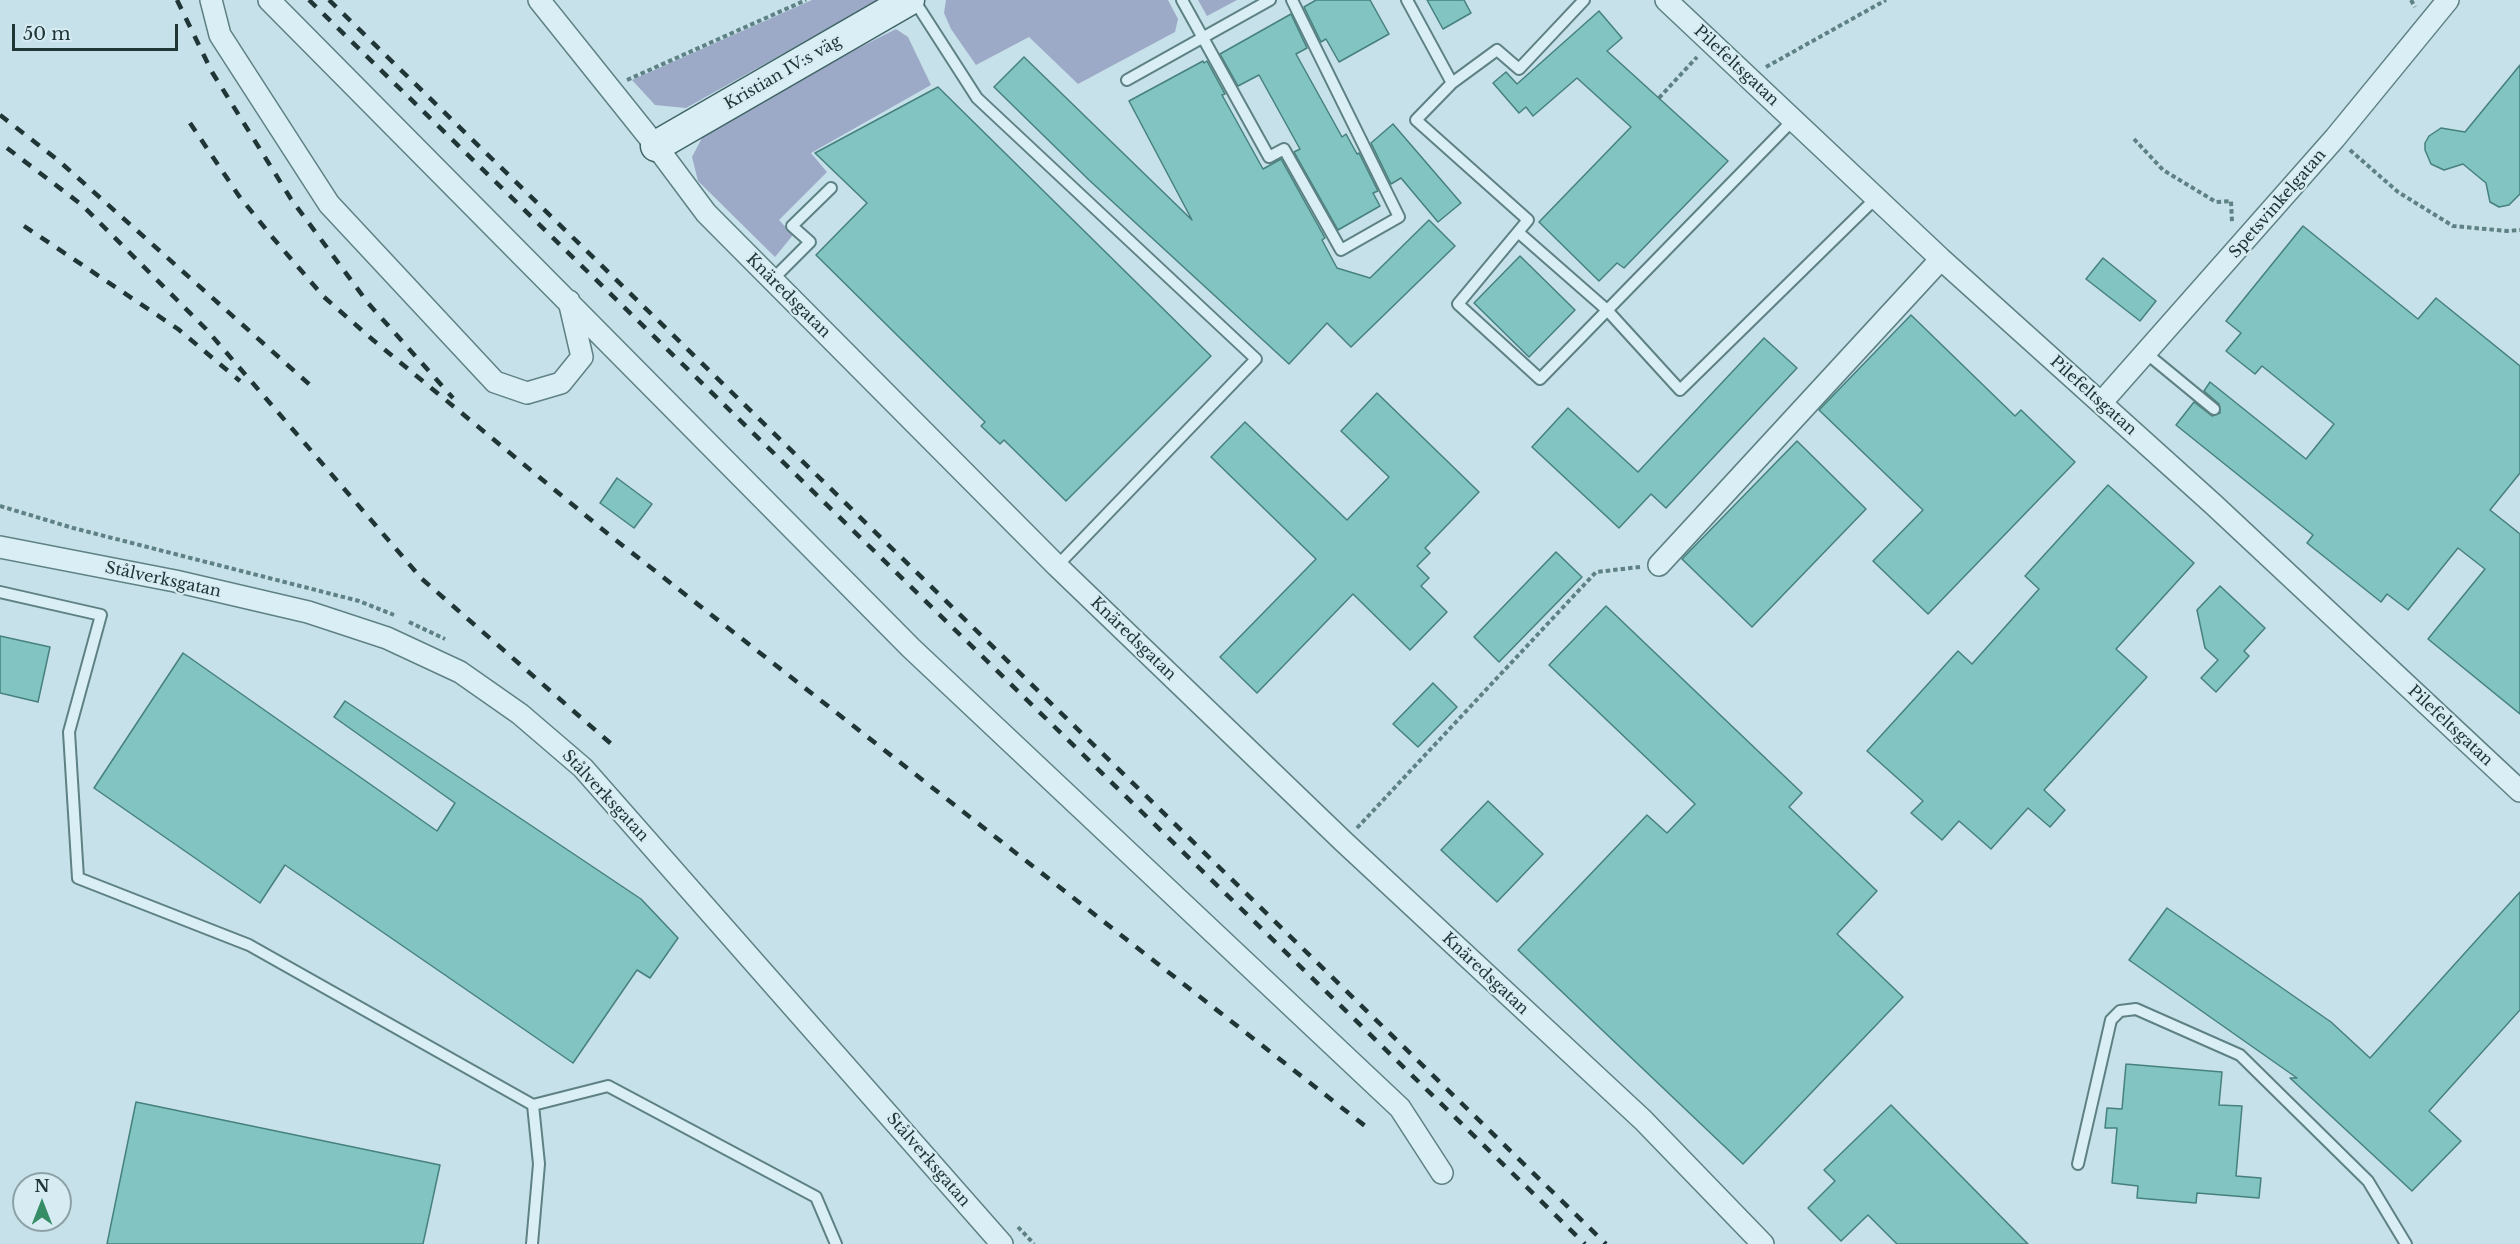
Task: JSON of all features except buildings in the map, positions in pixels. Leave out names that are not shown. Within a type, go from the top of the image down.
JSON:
[{"type":"street","points":[[211,0],[220,35],[329,204],[495,382],[527,393],[561,383],[582,357],[569,300]]},
{"type":"street","points":[[269,0],[569,300],[911,648],[1400,1108],[1442,1173]]},
{"type":"street","name":"Kristian IV:s väg","points":[[656,146],[909,0]]},
{"type":"street","name":"Pilefeltsgatan","points":[[1666,0],[1941,260],[2101,404],[2520,791]]},
{"type":"street","name":"Spetsvinkelgatan","points":[[2101,404],[2335,138],[2448,0]]},
{"type":"street","name":"Knäredsgatan","points":[[549,3],[610,88],[706,213],[1057,566],[1344,842],[1643,1120],[1763,1244]]},
{"type":"street","points":[[1659,565],[1941,260]]},
{"type":"street","name":"Stålverksgatan","points":[[0,547],[308,612],[387,638],[460,672],[520,714],[583,768],[1002,1244]]},
{"type":"lane","points":[[914,0],[977,98],[1256,359],[1057,566]]},
{"type":"lane","points":[[1182,0],[1269,158],[1284,149],[1341,250],[1399,217],[1292,0]]},
{"type":"lane","points":[[1127,80],[1270,0]]},
{"type":"lane","points":[[1407,0],[1452,82]]},
{"type":"lane","points":[[1584,0],[1519,69],[1497,50],[1452,82],[1416,120],[1528,220],[1458,304],[1540,379],[1793,120]]},
{"type":"lane","points":[[772,279],[810,242],[792,226],[831,188]]},
{"type":"lane","points":[[1518,232],[1607,310],[1680,390],[1876,198]]},
{"type":"lane","points":[[2146,353],[2214,409]]},
{"type":"lane","points":[[0,592],[101,615],[69,732],[78,878],[249,945],[533,1105],[608,1086],[816,1197],[836,1244]]},
{"type":"lane","points":[[2078,1164],[2111,1020],[2120,1011],[2136,1009],[2240,1055],[2368,1181],[2406,1244]]},
{"type":"lane","points":[[532,1244],[539,1164],[533,1105]]},
{"type":"path","points":[[610,88],[806,0]]},
{"type":"path","points":[[1748,77],[1886,0]]},
{"type":"path","points":[[2411,0],[2415,8]]},
{"type":"path","points":[[1659,98],[1710,42]]},
{"type":"path","points":[[2335,138],[2398,192],[2453,226],[2520,230]]},
{"type":"path","points":[[2134,139],[2163,170],[2216,202],[2231,201],[2232,227],[2241,247]]},
{"type":"path","points":[[0,506],[73,528],[359,601],[435,633],[454,645]]},
{"type":"path","points":[[1344,842],[1596,572],[1659,565]]},
{"type":"path","points":[[1010,1218],[1034,1244]]},
{"type":"shaded area","points":[[812,0],[879,0],[686,108],[655,105],[632,80]]},
{"type":"shaded area","points":[[946,0],[1168,0],[1178,19],[1175,32],[1078,84],[1029,37],[976,65],[951,29],[944,13]]},
{"type":"shaded area","points":[[1198,0],[1237,0],[1207,16]]},
{"type":"shaded area","points":[[896,29],[908,37],[931,85],[811,153],[827,172],[779,220],[793,235],[775,257],[698,181],[692,157],[704,134],[825,65]]},
{"type":"railway","points":[[177,0],[212,72],[291,199],[368,303],[453,398]]},
{"type":"railway","points":[[309,0],[1585,1244]]},
{"type":"railway","points":[[329,0],[1606,1244]]},
{"type":"railway","points":[[0,115],[59,161],[310,385]]},
{"type":"railway","points":[[190,123],[239,196],[273,238],[324,297],[373,340],[613,538],[1369,1129]]},
{"type":"railway","points":[[7,148],[82,205],[206,329],[422,579],[617,749]]},
{"type":"railway","points":[[24,226],[178,329],[240,381]]}]
